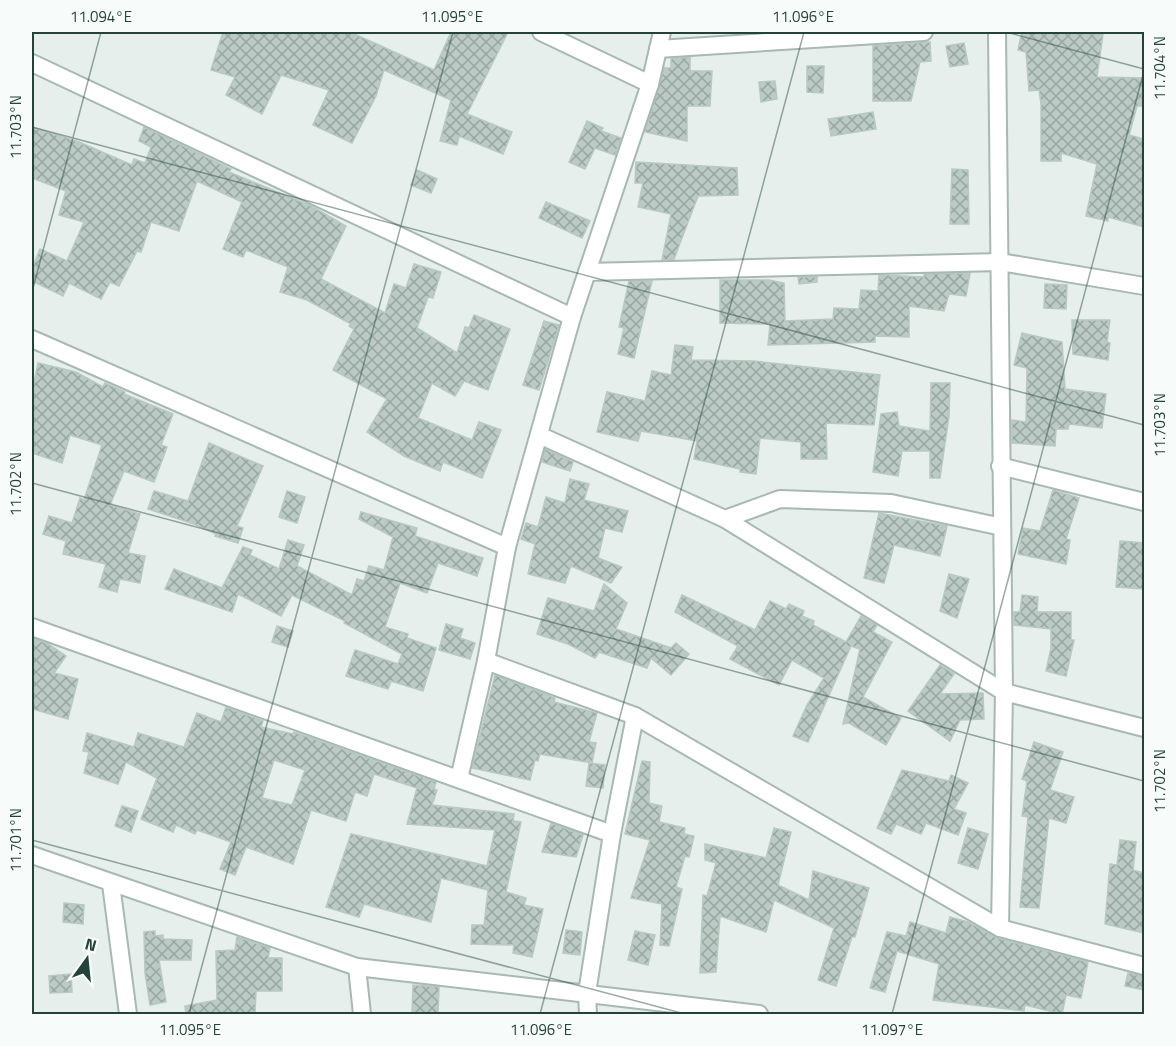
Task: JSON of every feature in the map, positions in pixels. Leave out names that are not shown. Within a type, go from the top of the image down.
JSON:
[{"type":"street","points":[[541,32],[650,84]]},
{"type":"street","points":[[459,779],[486,662],[507,547],[572,318],[650,84],[662,32]]},
{"type":"street","points":[[658,49],[924,32]]},
{"type":"street","points":[[997,32],[1000,466],[1005,692],[1000,928]]},
{"type":"street","points":[[32,63],[572,318]]},
{"type":"street","points":[[587,272],[1000,262],[1144,286]]},
{"type":"street","points":[[32,339],[507,547]]},
{"type":"street","points":[[539,435],[725,519],[1005,692],[1144,728]]},
{"type":"street","points":[[1000,466],[1144,502]]},
{"type":"street","points":[[725,519],[780,499],[891,503],[1002,527]]},
{"type":"street","points":[[32,627],[612,834]]},
{"type":"street","points":[[486,662],[635,716],[1000,928],[1144,966]]},
{"type":"street","points":[[588,1014],[587,993],[612,834],[635,716]]},
{"type":"street","points":[[32,855],[357,967],[759,1014]]},
{"type":"street","points":[[111,884],[128,1014]]},
{"type":"street","points":[[357,967],[362,1014]]},
{"type":"building","points":[[223,32],[350,32],[434,70],[451,32],[508,32],[467,114],[512,132],[503,154],[459,136],[457,145],[440,141],[451,100],[384,70],[376,96],[352,143],[313,125],[329,90],[281,75],[262,114],[226,95],[235,77],[211,70]]},
{"type":"building","points":[[1022,32],[1103,34],[1097,77],[1143,78],[1142,106],[1137,106],[1129,135],[1144,139],[1144,227],[1108,217],[1108,221],[1086,216],[1097,164],[1061,153],[1061,161],[1041,161],[1039,90],[1029,91],[1026,52],[1018,50]]},
{"type":"building","points":[[930,42],[931,61],[920,62],[911,101],[873,101],[873,46]]},
{"type":"building","points":[[964,43],[968,64],[950,67],[946,46]]},
{"type":"building","points":[[690,57],[690,71],[712,71],[710,106],[687,106],[687,141],[645,132],[664,68],[671,68],[671,59]]},
{"type":"building","points":[[807,66],[824,66],[823,93],[807,92]]},
{"type":"building","points":[[775,81],[777,99],[761,102],[759,82]]},
{"type":"building","points":[[873,112],[876,129],[831,136],[828,119]]},
{"type":"building","points":[[587,121],[603,128],[601,131],[621,138],[615,155],[595,148],[585,169],[569,162]]},
{"type":"building","points":[[32,127],[79,142],[132,165],[134,159],[145,163],[151,147],[139,141],[144,127],[231,169],[229,172],[311,206],[346,226],[321,279],[385,313],[394,284],[406,288],[414,264],[441,272],[433,298],[428,297],[417,328],[457,353],[465,327],[469,328],[474,315],[510,329],[488,390],[464,381],[455,396],[432,383],[418,418],[472,440],[479,422],[501,430],[482,478],[443,462],[440,471],[404,456],[367,432],[387,399],[333,370],[354,329],[349,326],[351,324],[307,300],[280,292],[288,267],[246,250],[243,257],[223,249],[242,202],[197,181],[179,231],[151,222],[141,252],[137,251],[119,286],[110,282],[101,299],[69,283],[63,296],[32,281],[32,269],[40,249],[67,261],[84,222],[59,215],[66,191],[32,178]]},
{"type":"building","points":[[636,162],[737,168],[738,195],[698,196],[674,259],[662,260],[671,214],[638,207],[643,183],[635,183]]},
{"type":"building","points":[[952,169],[968,170],[969,224],[950,224]]},
{"type":"building","points":[[417,170],[437,179],[431,193],[411,185]]},
{"type":"building","points":[[546,202],[590,221],[582,238],[539,218]]},
{"type":"building","points":[[970,273],[966,296],[949,294],[944,311],[909,306],[909,337],[875,336],[875,342],[768,345],[770,324],[720,323],[720,280],[769,280],[784,283],[785,321],[833,319],[834,308],[859,309],[861,290],[878,291],[879,275],[924,277],[924,274]]},
{"type":"building","points":[[798,277],[817,277],[817,282],[799,284]]},
{"type":"building","points":[[629,281],[652,281],[634,358],[618,354],[624,328],[619,327]]},
{"type":"building","points":[[1045,284],[1067,285],[1066,309],[1044,308]]},
{"type":"building","points":[[1072,320],[1110,320],[1107,342],[1110,343],[1108,360],[1073,354]]},
{"type":"building","points":[[544,321],[559,325],[539,390],[523,385]]},
{"type":"building","points":[[1022,333],[1062,342],[1065,389],[1106,394],[1102,428],[1069,424],[1068,429],[1056,429],[1055,446],[1012,443],[1012,420],[1026,422],[1027,368],[1014,365]]},
{"type":"building","points":[[675,345],[693,347],[691,360],[754,361],[880,375],[874,425],[826,423],[827,459],[801,459],[801,442],[760,438],[756,474],[740,472],[740,469],[694,459],[697,441],[641,431],[638,441],[597,432],[607,392],[645,401],[652,371],[671,375]]},
{"type":"building","points":[[38,363],[76,372],[103,387],[105,383],[125,392],[124,394],[173,414],[161,445],[167,447],[154,482],[124,471],[110,505],[140,514],[128,553],[145,556],[140,583],[120,579],[117,592],[99,587],[106,564],[63,554],[66,541],[43,534],[49,516],[72,523],[80,498],[84,500],[102,445],[70,435],[62,463],[32,453],[32,392]]},
{"type":"building","points":[[931,383],[950,383],[949,416],[940,478],[930,478],[930,451],[902,451],[898,476],[873,472],[881,414],[897,412],[899,426],[930,431]]},
{"type":"building","points":[[209,443],[263,466],[237,526],[243,528],[238,543],[215,536],[216,534],[194,524],[148,509],[154,491],[188,501]]},
{"type":"building","points":[[545,449],[573,462],[570,471],[542,462]]},
{"type":"building","points":[[570,479],[589,484],[584,500],[628,511],[622,532],[605,528],[598,558],[622,567],[611,583],[571,566],[565,583],[528,574],[535,544],[521,539],[526,523],[538,527],[546,497],[565,503]]},
{"type":"building","points":[[1053,490],[1079,498],[1066,539],[1070,540],[1066,564],[1018,554],[1023,528],[1040,531]]},
{"type":"building","points":[[287,491],[305,497],[297,523],[279,517]]},
{"type":"building","points":[[361,512],[417,528],[415,536],[483,558],[477,576],[438,563],[427,593],[400,583],[385,627],[408,634],[407,638],[436,648],[423,691],[391,681],[388,689],[346,676],[355,650],[398,664],[402,654],[344,623],[345,621],[292,595],[281,616],[238,594],[232,612],[165,589],[174,569],[222,588],[243,547],[252,550],[250,555],[279,569],[288,540],[304,545],[297,566],[352,595],[357,579],[364,581],[369,566],[384,570],[393,537],[359,519]]},
{"type":"building","points":[[879,513],[947,526],[940,556],[894,545],[884,583],[864,578]]},
{"type":"building","points":[[1120,541],[1144,543],[1144,589],[1116,587]]},
{"type":"building","points":[[949,574],[969,579],[957,618],[940,611]]},
{"type":"building","points":[[604,584],[627,603],[616,629],[671,648],[676,643],[689,654],[671,675],[651,658],[647,668],[599,652],[595,658],[568,644],[537,634],[548,598],[594,611]]},
{"type":"building","points":[[682,595],[755,630],[770,601],[786,609],[789,604],[804,611],[802,616],[814,621],[813,625],[846,642],[861,616],[877,625],[873,632],[892,642],[863,697],[901,718],[886,745],[849,723],[843,724],[860,649],[851,646],[808,742],[793,736],[807,705],[824,678],[792,660],[779,685],[730,659],[738,646],[675,612]]},
{"type":"building","points":[[1022,595],[1038,597],[1037,612],[1071,612],[1071,640],[1074,640],[1066,676],[1046,671],[1051,648],[1051,629],[1014,625],[1014,612],[1020,612]]},
{"type":"building","points":[[446,624],[463,629],[460,638],[475,643],[470,659],[439,650]]},
{"type":"building","points":[[277,626],[293,631],[288,647],[272,642]]},
{"type":"building","points":[[32,638],[48,644],[66,656],[54,673],[78,679],[68,719],[32,709]]},
{"type":"building","points":[[940,665],[954,674],[940,694],[983,693],[984,719],[960,720],[950,741],[908,711]]},
{"type":"building","points":[[495,675],[555,698],[554,702],[597,713],[589,742],[596,743],[592,763],[540,754],[538,761],[535,760],[530,780],[472,768]]},
{"type":"building","points":[[226,707],[263,721],[261,727],[293,734],[294,732],[436,782],[434,789],[437,790],[432,805],[514,814],[513,821],[521,822],[506,892],[526,898],[524,905],[543,909],[532,957],[513,953],[514,945],[471,944],[472,925],[484,925],[488,890],[441,878],[431,922],[364,904],[359,917],[326,907],[351,834],[487,866],[495,830],[407,824],[417,788],[374,774],[367,796],[355,792],[346,821],[311,810],[293,864],[246,847],[235,875],[220,869],[231,842],[197,830],[195,834],[176,825],[173,832],[141,819],[157,778],[126,762],[118,784],[84,773],[89,752],[83,751],[87,733],[134,747],[138,733],[184,747],[197,713],[221,722]],"holes":[[[274,760],[305,770],[292,805],[262,798]]]},
{"type":"building","points":[[1034,742],[1063,752],[1050,790],[1074,797],[1066,823],[1049,818],[1039,908],[1020,907],[1028,817],[1022,816],[1027,781],[1022,779]]},
{"type":"building","points":[[642,761],[650,762],[649,803],[662,806],[659,822],[685,828],[684,834],[694,836],[689,857],[685,856],[676,887],[682,889],[669,946],[660,945],[662,904],[631,898],[650,840],[625,834]]},
{"type":"building","points":[[589,763],[605,765],[603,788],[586,786]]},
{"type":"building","points":[[902,770],[949,781],[951,775],[968,783],[954,809],[966,813],[958,835],[926,823],[921,834],[896,824],[891,834],[877,828]]},
{"type":"building","points":[[122,806],[138,811],[131,832],[115,826]]},
{"type":"building","points":[[551,823],[583,835],[576,857],[542,852]]},
{"type":"building","points":[[774,828],[791,832],[778,885],[809,900],[813,871],[869,888],[855,937],[852,937],[836,986],[818,980],[834,928],[774,900],[766,932],[720,916],[716,972],[700,973],[703,895],[707,896],[716,863],[705,860],[705,844],[766,858]]},
{"type":"building","points":[[968,828],[988,834],[978,869],[958,863]]},
{"type":"building","points":[[1120,840],[1136,842],[1133,870],[1144,873],[1144,933],[1105,924],[1110,864],[1117,865]]},
{"type":"building","points":[[64,903],[84,905],[83,924],[63,922]]},
{"type":"building","points":[[950,917],[968,922],[997,938],[1088,962],[1081,998],[1066,995],[1062,1014],[1025,1005],[1024,1011],[933,1000],[939,964],[897,951],[885,992],[870,988],[887,932],[906,936],[910,922],[946,933]]},
{"type":"building","points":[[566,930],[582,932],[580,955],[563,953]]},
{"type":"building","points":[[155,931],[155,936],[163,935],[163,939],[192,940],[191,960],[159,960],[166,1002],[150,1005],[145,973],[144,932]]},
{"type":"building","points":[[635,931],[655,935],[648,965],[628,960]]},
{"type":"building","points":[[237,937],[270,948],[268,958],[282,958],[282,991],[256,991],[255,1014],[186,1014],[185,1006],[217,1000],[216,951],[235,950]]},
{"type":"building","points":[[1128,973],[1144,976],[1144,990],[1125,986]]},
{"type":"building","points":[[71,974],[72,992],[50,993],[49,976]]},
{"type":"building","points":[[413,985],[439,987],[438,1014],[412,1014]]}]
